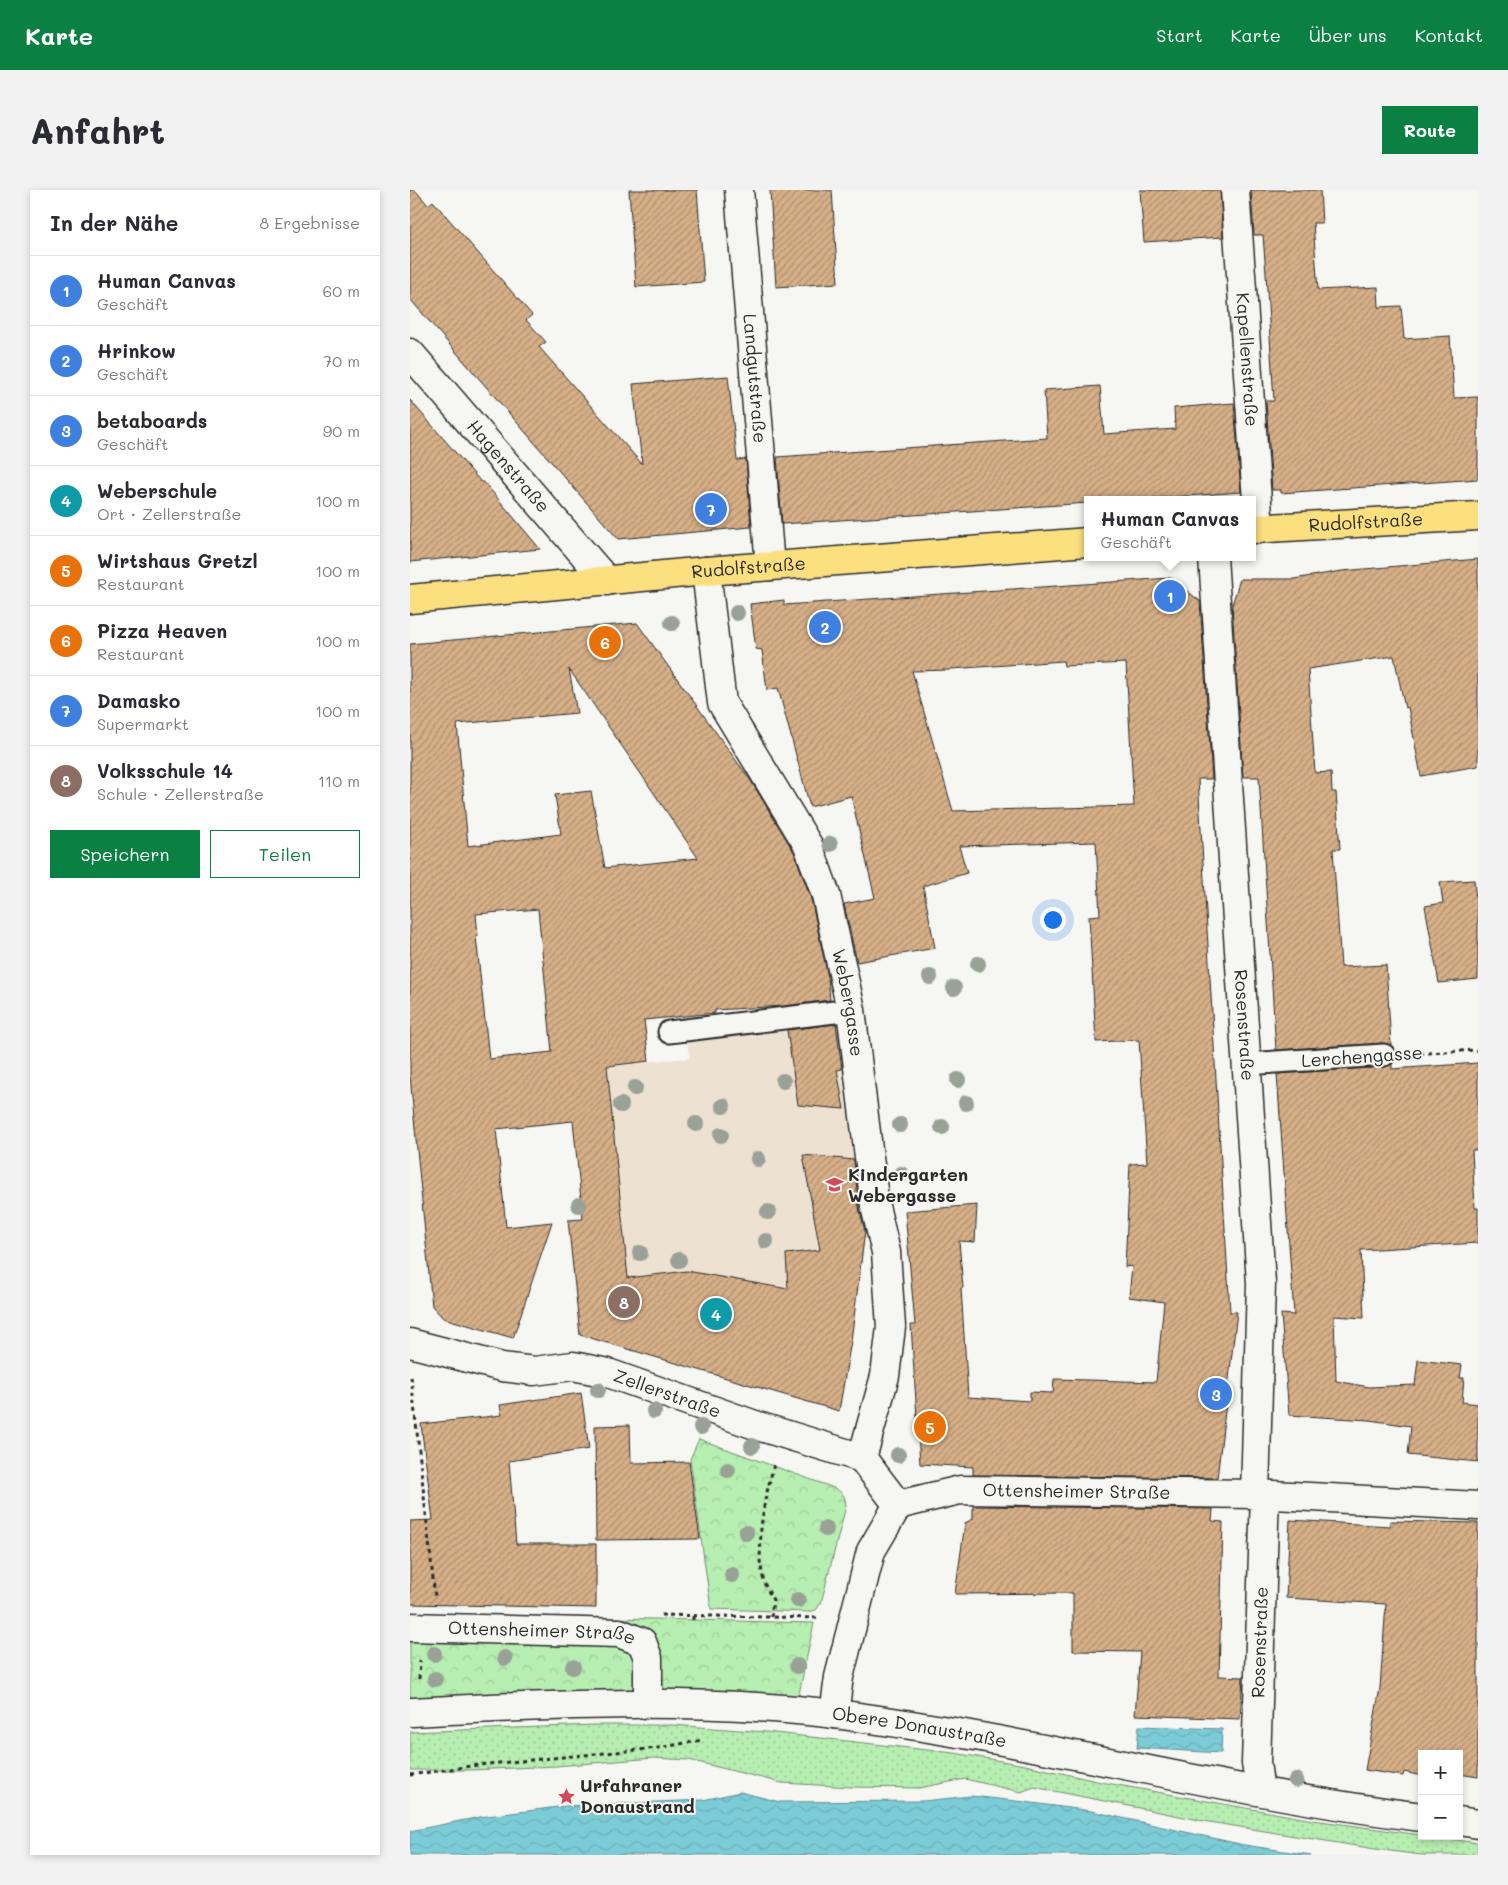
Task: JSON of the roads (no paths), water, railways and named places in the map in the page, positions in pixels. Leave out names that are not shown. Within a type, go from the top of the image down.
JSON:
[{"type":"main road","name":"Rudolfstraße","points":[[1256,529],[1478,516]]},
{"type":"main road","name":"Rudolfstraße","points":[[410,600],[706,571],[1084,542]]},
{"type":"street","name":"Landgutstraße","points":[[739,190],[770,566]]},
{"type":"street","name":"Kapellenstraße","points":[[1235,190],[1254,496]]},
{"type":"street","name":"Hagenstraße","points":[[410,353],[607,581]]},
{"type":"street","name":"Rosenstraße","points":[[1213,561],[1261,1283],[1256,1763],[1260,1792]]},
{"type":"street","name":"Webergasse","points":[[706,571],[722,703],[808,845],[826,895],[851,1010],[875,1206],[886,1252],[891,1327],[885,1376],[862,1458]]},
{"type":"street","name":"Zellerstraße","points":[[410,1343],[502,1367],[534,1371],[573,1366],[608,1373],[750,1423],[862,1458]]},
{"type":"street","points":[[834,1714],[839,1677],[870,1551],[898,1505],[862,1458]]},
{"type":"street","name":"Ottensheimer Straße","points":[[898,1505],[960,1490],[1260,1494],[1478,1506]]},
{"type":"street","name":"Ottensheimer Straße","points":[[422,1628],[619,1633],[642,1642],[648,1658],[648,1703]]},
{"type":"street","name":"Obere Donaustraße","points":[[414,1712],[648,1703],[764,1708],[834,1714],[978,1736],[1260,1792],[1418,1816]]},
{"type":"street","points":[[1463,1822],[1478,1824]]},
{"type":"lane","points":[[669,1032],[851,1010]]},
{"type":"lane","name":"Lerchengasse","points":[[1246,1064],[1384,1056]]},
{"type":"water","points":[[1139,1726],[1222,1729],[1221,1753],[1137,1748]]},
{"type":"water","points":[[740,1792],[780,1802],[923,1801],[971,1796],[1091,1811],[1244,1845],[1311,1855],[410,1855],[410,1831],[480,1817],[566,1806],[703,1800]]},
{"type":"place","name":"Damasko","points":[[711,509]]},
{"type":"place","name":"Human Canvas","points":[[1170,596]]},
{"type":"place","name":"Hrinkow","points":[[825,627]]},
{"type":"place","name":"Pizza Heaven","points":[[605,642]]},
{"type":"place","name":"Kindergarten Webergasse","points":[[834,1185]]},
{"type":"place","name":"Volksschule 14","points":[[624,1302]]},
{"type":"place","name":"Weberschule","points":[[716,1314]]},
{"type":"place","name":"betaboards","points":[[1216,1394]]},
{"type":"place","name":"Wirtshaus Gretzl","points":[[930,1427]]},
{"type":"place","name":"Urfahraner Donaustrand","points":[[566,1796]]}]
